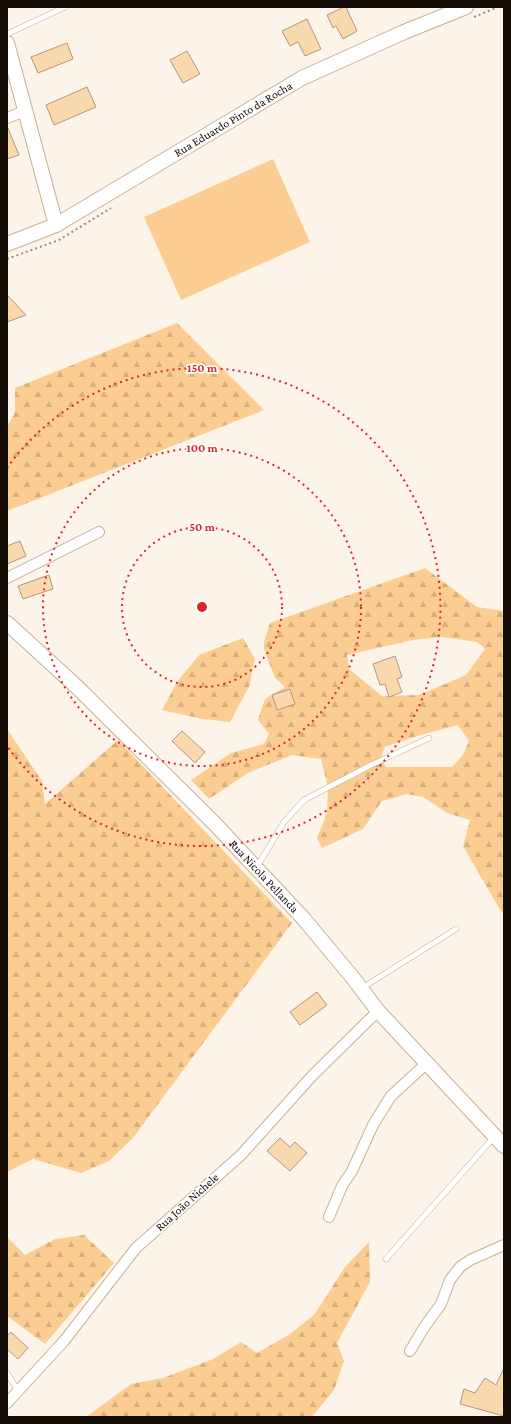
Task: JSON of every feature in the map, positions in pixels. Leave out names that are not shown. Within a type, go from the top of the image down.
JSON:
[{"type":"main road","name":"Rua Eduardo Pinto da Rocha","points":[[7,244],[56,225],[302,78],[404,32],[467,13]]},
{"type":"main road","points":[[7,43],[56,225]]},
{"type":"main road","name":"Rua Nicola Pellanda","points":[[7,623],[77,687],[215,824],[303,918],[361,988],[378,1011],[499,1141]]},
{"type":"street","points":[[7,118],[25,112]]},
{"type":"street","points":[[7,578],[99,532]]},
{"type":"street","name":"Rua João Nichele","points":[[7,1403],[64,1340],[136,1248],[241,1155],[312,1076],[378,1011]]},
{"type":"street","points":[[329,1217],[342,1186],[352,1171],[374,1125],[391,1096],[426,1063]]},
{"type":"street","points":[[410,1352],[441,1304],[450,1280],[460,1267],[470,1260],[504,1245]]},
{"type":"lane","points":[[7,34],[65,7]]},
{"type":"lane","points":[[256,868],[284,822],[304,800],[371,765],[429,738]]},
{"type":"lane","points":[[361,988],[456,929]]},
{"type":"lane","points":[[386,1259],[499,1141]]},
{"type":"lane","points":[[7,1373],[18,1391]]},
{"type":"path","points":[[467,13],[498,7]]},
{"type":"path","points":[[7,260],[59,240],[112,207]]},
{"type":"green space","points":[[273,159],[310,242],[181,300],[144,217]]},
{"type":"green space","points":[[177,323],[264,410],[7,511],[7,426],[15,413],[15,388]]},
{"type":"green space","points":[[425,568],[477,607],[504,611],[504,914],[463,846],[470,820],[447,813],[423,797],[407,794],[382,801],[363,829],[322,848],[317,838],[327,813],[328,787],[321,759],[292,755],[248,773],[209,799],[191,780],[231,753],[264,744],[269,734],[258,720],[265,699],[285,687],[275,678],[264,649],[264,641],[270,623]],"holes":[[[442,637],[477,642],[485,649],[466,675],[419,695],[382,696],[349,669],[347,655],[413,640]],[[458,725],[469,741],[463,755],[452,767],[386,767],[381,758],[385,747],[417,736]]]},
{"type":"green space","points":[[243,638],[255,659],[249,687],[230,722],[203,719],[162,710],[177,682],[199,655]]},
{"type":"green space","points":[[7,729],[42,781],[45,804],[118,740],[292,923],[133,1138],[109,1161],[81,1173],[33,1159],[7,1172]]},
{"type":"green space","points":[[84,1235],[114,1263],[45,1344],[7,1316],[7,1237],[25,1255],[55,1239]]},
{"type":"green space","points":[[369,1242],[370,1282],[337,1343],[344,1361],[334,1390],[312,1417],[86,1417],[131,1384],[163,1378],[213,1359],[241,1342],[257,1353],[290,1334],[314,1315],[345,1267]]},
{"type":"building","points":[[346,7],[357,31],[343,39],[336,26],[333,28],[327,15]]},
{"type":"building","points":[[307,19],[321,49],[305,56],[298,42],[290,46],[282,31]]},
{"type":"building","points":[[67,43],[73,59],[38,73],[31,57]]},
{"type":"building","points":[[187,51],[200,74],[183,83],[170,60]]},
{"type":"building","points":[[87,87],[96,107],[54,125],[46,105]]},
{"type":"building","points":[[7,126],[19,155],[7,159]]},
{"type":"building","points":[[7,295],[26,315],[7,322]]},
{"type":"building","points":[[20,541],[26,556],[7,564],[7,546]]},
{"type":"building","points":[[49,575],[53,589],[23,599],[18,586]]},
{"type":"building","points":[[395,656],[402,677],[397,679],[402,692],[389,697],[385,684],[380,685],[373,664]]},
{"type":"building","points":[[290,689],[295,704],[277,710],[272,695]]},
{"type":"building","points":[[182,731],[205,752],[195,763],[172,741]]},
{"type":"building","points":[[317,992],[327,1005],[300,1025],[290,1012]]},
{"type":"building","points":[[280,1138],[290,1147],[295,1142],[307,1153],[290,1171],[267,1151]]},
{"type":"building","points":[[11,1332],[28,1348],[18,1359],[7,1349],[7,1336]]},
{"type":"building","points":[[504,1368],[504,1416],[460,1404],[464,1389],[475,1393],[485,1378],[496,1385]]}]
